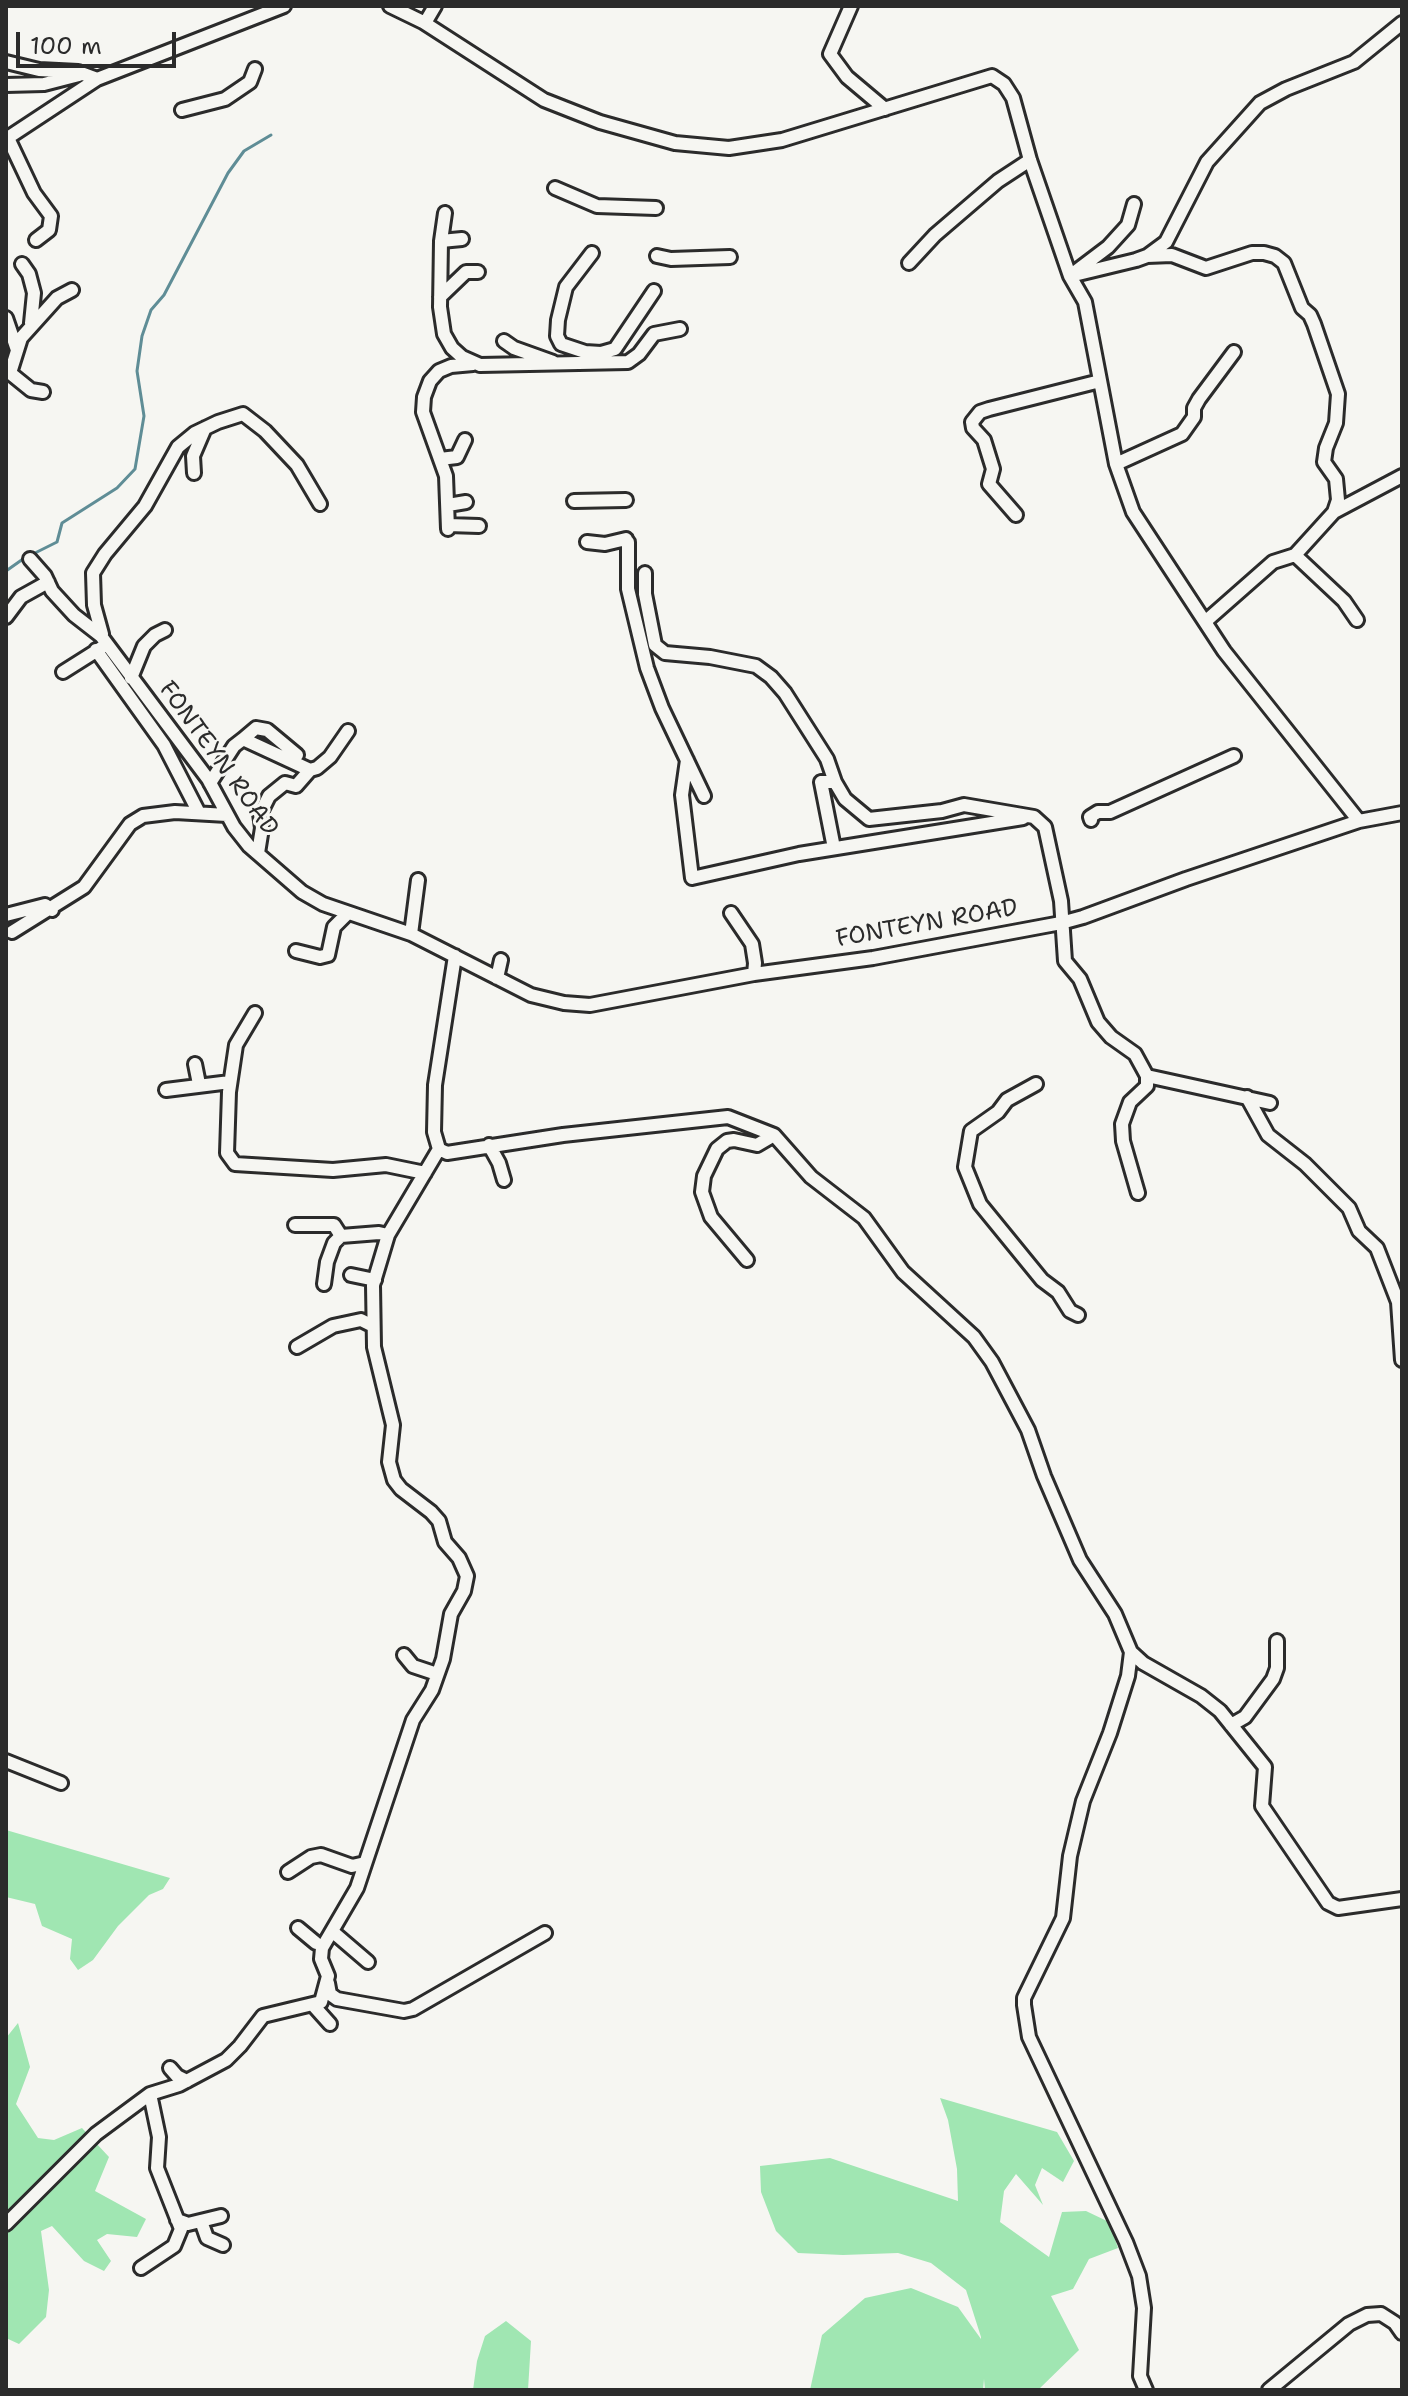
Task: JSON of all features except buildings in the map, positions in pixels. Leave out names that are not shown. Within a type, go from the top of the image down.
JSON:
[{"type":"street","points":[[36,240],[49,230],[51,216],[34,193],[7,139],[97,79],[284,6]]},
{"type":"street","points":[[425,23],[435,6]]},
{"type":"street","points":[[851,6],[830,54],[847,77],[885,109]]},
{"type":"street","points":[[397,8],[544,100],[600,122],[675,143],[729,148],[782,140],[992,76],[1004,84],[1013,98],[1030,160],[1070,276],[1085,302],[1116,464],[1133,512],[1224,651],[1359,821]]},
{"type":"street","points":[[1147,256],[1166,242],[1207,162],[1260,103],[1286,89],[1354,62],[1402,23]]},
{"type":"street","points":[[6,62],[97,79]]},
{"type":"street","points":[[182,110],[225,99],[250,82],[255,69]]},
{"type":"street","points":[[6,85],[55,82],[82,74]]},
{"type":"street","points":[[909,263],[935,235],[998,181],[1030,160]]},
{"type":"street","points":[[555,188],[597,206],[656,208]]},
{"type":"street","points":[[1070,276],[1108,247],[1128,225],[1134,204]]},
{"type":"street","points":[[445,213],[440,297],[444,334],[462,357],[480,365]]},
{"type":"street","points":[[441,241],[462,239]]},
{"type":"street","points":[[592,253],[566,287],[557,336],[561,344],[585,352],[601,353],[615,349],[654,291]]},
{"type":"street","points":[[1070,276],[1147,256],[1172,255],[1206,268],[1252,253],[1275,256],[1284,263],[1302,308],[1314,324],[1338,394],[1336,423],[1324,462],[1339,489],[1334,512]]},
{"type":"street","points":[[657,256],[671,259],[730,257]]},
{"type":"street","points":[[22,264],[29,274],[34,293],[30,327]]},
{"type":"street","points":[[440,297],[466,272],[478,272]]},
{"type":"street","points":[[43,392],[31,390],[8,373],[21,338],[57,298],[72,290]]},
{"type":"street","points":[[6,318],[17,350]]},
{"type":"street","points":[[479,526],[448,527],[446,476],[423,412],[430,381],[439,371],[465,364],[628,362],[639,354],[654,334],[680,329]]},
{"type":"street","points":[[504,341],[514,348],[559,364]]},
{"type":"street","points":[[1116,464],[1182,434],[1194,417],[1194,408],[1199,399],[1234,352]]},
{"type":"street","points":[[1016,515],[989,484],[993,469],[984,440],[973,428],[972,422],[980,412],[989,409],[1100,381]]},
{"type":"street","points":[[199,813],[164,745],[102,643],[94,605],[93,573],[145,506],[178,447],[205,428],[243,414],[265,431],[297,465],[320,504]]},
{"type":"street","points":[[194,473],[193,456],[205,428]]},
{"type":"street","points":[[440,459],[457,457],[465,440]]},
{"type":"street","points":[[1206,621],[1273,562],[1295,555],[1334,512],[1402,476]]},
{"type":"street","points":[[574,501],[626,500]]},
{"type":"street","points":[[448,505],[466,502]]},
{"type":"street","points":[[587,542],[605,544],[627,541],[628,589],[639,638],[662,708],[704,796]]},
{"type":"street","points":[[1295,555],[1344,601],[1357,620]]},
{"type":"street","name":"FONTEYN ROAD","points":[[30,559],[52,591],[74,615],[101,636],[102,643],[210,783],[234,827],[302,892],[323,904],[411,934],[531,995],[564,1003],[590,1005],[754,974],[873,958],[1061,923],[1359,821],[1402,813]]},
{"type":"street","points":[[645,573],[645,594],[655,645],[665,653],[710,657],[756,666],[771,677],[785,693],[827,759],[845,799],[869,819],[942,811],[964,805],[1034,817],[1045,827],[1061,901],[1065,961],[1080,979],[1098,1022],[1111,1037],[1135,1054],[1147,1076],[1147,1086],[1130,1102],[1122,1124],[1123,1141],[1138,1193]]},
{"type":"street","points":[[6,617],[21,597],[48,582]]},
{"type":"street","points":[[131,678],[144,646],[165,630]]},
{"type":"street","points":[[63,672],[102,643]]},
{"type":"street","points":[[210,783],[234,746],[256,728],[267,730],[297,755]]},
{"type":"street","points":[[258,853],[262,828],[260,814],[269,796],[285,783],[296,786],[310,770],[330,757],[348,731]]},
{"type":"street","points":[[243,739],[310,770]]},
{"type":"street","points":[[1091,820],[1090,817],[1098,812],[1110,812],[1234,756]]},
{"type":"street","points":[[687,760],[682,795],[692,878],[834,848],[1034,817]]},
{"type":"street","points":[[834,848],[821,782],[835,782]]},
{"type":"street","points":[[12,932],[52,910],[84,887],[130,824],[143,816],[175,812],[227,815]]},
{"type":"street","points":[[411,934],[418,880]]},
{"type":"street","points":[[6,915],[45,905],[52,910]]},
{"type":"street","points":[[296,951],[320,957],[328,955],[334,927],[348,913]]},
{"type":"street","points":[[731,913],[752,944],[754,974]]},
{"type":"street","points":[[319,1945],[333,1932],[357,1888],[413,1720],[432,1690],[451,1614],[464,1591],[467,1576],[459,1558],[445,1542],[439,1521],[394,1480],[389,1462],[393,1425],[374,1347],[373,1326],[375,1280],[388,1235],[439,1149],[434,1132],[435,1085],[455,956]]},
{"type":"street","points":[[497,978],[501,960]]},
{"type":"street","points":[[255,1013],[236,1045],[230,1082],[227,1153],[235,1164],[333,1170],[386,1165],[425,1173]]},
{"type":"street","points":[[195,1064],[199,1084]]},
{"type":"street","points":[[1147,1076],[1270,1103]]},
{"type":"street","points":[[166,1090],[230,1082]]},
{"type":"street","points":[[1036,1084],[1007,1100],[998,1112],[971,1131],[965,1167],[980,1204],[1042,1280],[1058,1292],[1070,1311],[1078,1315]]},
{"type":"street","points":[[1247,1097],[1268,1135],[1305,1164],[1349,1208],[1359,1231],[1377,1248],[1398,1302],[1402,1360]]},
{"type":"street","points":[[439,1149],[447,1153],[489,1145],[728,1117],[774,1135],[811,1177],[864,1218],[903,1272],[974,1337],[992,1362],[1028,1430],[1080,1560],[1115,1614],[1131,1652],[1128,1676],[1110,1733],[1083,1801],[1070,1856],[1063,1918],[1024,1998],[1029,2037],[1126,2242],[1139,2276],[1144,2308],[1140,2376],[1146,2390]]},
{"type":"street","points":[[747,1260],[711,1217],[702,1192],[704,1176],[717,1149],[727,1141],[757,1145],[774,1135]]},
{"type":"street","points":[[489,1145],[504,1180]]},
{"type":"street","points":[[295,1225],[334,1225],[341,1236]]},
{"type":"street","points":[[324,1284],[327,1262],[334,1243],[341,1236],[388,1235]]},
{"type":"street","points":[[351,1275],[375,1280]]},
{"type":"street","points":[[297,1347],[333,1326],[361,1320],[373,1326]]},
{"type":"street","points":[[1231,1725],[1245,1717],[1273,1679],[1277,1668],[1277,1641]]},
{"type":"street","points":[[1131,1652],[1220,1711],[1265,1767],[1262,1806],[1321,1896],[1338,1908],[1402,1899]]},
{"type":"street","points":[[404,1655],[413,1666],[437,1674]]},
{"type":"street","points":[[6,1761],[61,1783]]},
{"type":"street","points":[[288,1872],[311,1857],[321,1855],[352,1866],[365,1863]]},
{"type":"street","points":[[317,1927],[330,1994],[347,2002],[404,2011],[413,2009],[545,1933]]},
{"type":"street","points":[[298,1928],[319,1945]]},
{"type":"street","points":[[333,1932],[368,1962]]},
{"type":"street","points":[[6,2224],[96,2134],[150,2094],[187,2081],[226,2060],[263,2016],[321,2002],[328,1983]]},
{"type":"street","points":[[313,2005],[330,2024]]},
{"type":"street","points":[[170,2068],[187,2081]]},
{"type":"street","points":[[141,2268],[174,2246],[181,2229],[157,2168],[159,2137],[150,2094]]},
{"type":"street","points":[[177,2220],[188,2224],[221,2216]]},
{"type":"street","points":[[201,2221],[207,2238],[223,2245]]},
{"type":"street","points":[[1269,2390],[1349,2324],[1367,2315],[1381,2314],[1395,2323],[1402,2333]]},
{"type":"green space","points":[[6,1830],[170,1878],[163,1889],[149,1895],[118,1926],[93,1960],[78,1970],[70,1959],[72,1939],[42,1926],[35,1904],[6,1897]]},
{"type":"green space","points":[[18,2023],[30,2067],[16,2104],[38,2138],[54,2140],[82,2128],[109,2157],[95,2191],[146,2219],[137,2237],[107,2234],[97,2240],[111,2261],[104,2271],[84,2261],[52,2226],[41,2231],[49,2290],[46,2317],[19,2344],[6,2338],[6,2038]]},
{"type":"green space","points":[[940,2098],[1057,2132],[1074,2161],[1063,2182],[1042,2168],[1035,2185],[1043,2205],[1016,2174],[1004,2191],[1000,2222],[1049,2257],[1062,2212],[1086,2211],[1109,2222],[1118,2248],[1089,2259],[1073,2289],[1051,2296],[1079,2350],[1038,2390],[985,2390],[984,2379],[983,2390],[810,2390],[822,2335],[865,2298],[911,2288],[958,2307],[981,2337],[966,2290],[931,2263],[898,2253],[798,2253],[776,2231],[761,2192],[760,2166],[830,2158],[958,2201],[957,2169],[948,2120]]},
{"type":"green space","points":[[506,2321],[531,2341],[528,2390],[473,2390],[485,2336]]},
{"type":"waterway","points":[[6,571],[57,542],[62,523],[117,488],[135,469],[144,416],[137,371],[142,336],[151,310],[164,295],[228,173],[244,151],[271,135]]}]
